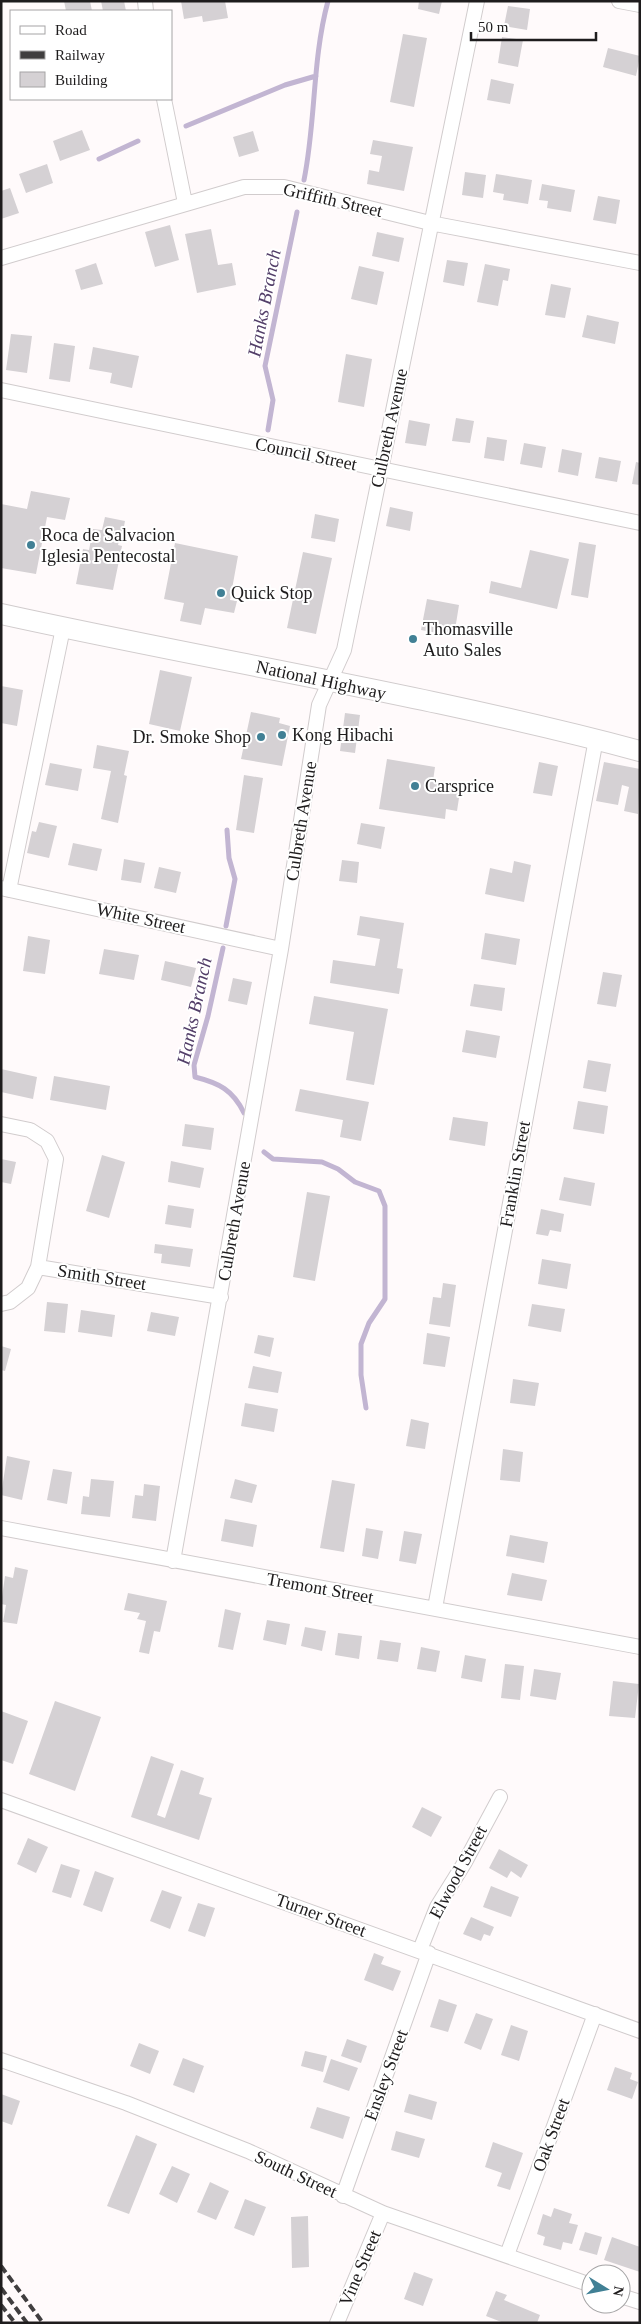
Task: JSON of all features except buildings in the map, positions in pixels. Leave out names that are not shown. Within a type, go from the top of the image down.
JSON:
[{"type":"main road","name":"National Highway","points":[[1,614],[330,681],[640,750]]},
{"type":"street","name":"Culbreth Avenue","points":[[173,1561],[281,948],[319,704],[344,650],[477,1]]},
{"type":"street","points":[[619,1],[640,5]]},
{"type":"street","points":[[164,100],[185,203]]},
{"type":"street","name":"Griffith Street","points":[[1,258],[244,187],[284,188],[430,223],[640,264]]},
{"type":"street","name":"Council Street","points":[[1,390],[640,523]]},
{"type":"street","points":[[5,889],[63,628]]},
{"type":"street","name":"Franklin Street","points":[[435,1608],[596,739]]},
{"type":"street","name":"White Street","points":[[5,889],[281,948]]},
{"type":"street","points":[[1,1124],[30,1130],[47,1141],[56,1159],[38,1267]]},
{"type":"street","name":"Smith Street","points":[[1,1304],[10,1302],[28,1288],[38,1267],[220,1296]]},
{"type":"street","name":"Tremont Street","points":[[1,1528],[640,1647]]},
{"type":"street","name":"Elwood Street","points":[[424,1952],[437,1908],[465,1862],[500,1797]]},
{"type":"street","name":"Turner Street","points":[[1,1800],[640,2031]]},
{"type":"street","name":"Ensley Street","points":[[343,2196],[424,1952]]},
{"type":"street","name":"Oak Street","points":[[506,2255],[595,2014]]},
{"type":"street","name":"South Street","points":[[1,2060],[152,2113],[248,2152],[343,2196],[383,2212],[581,2281]]},
{"type":"street","name":"Vine Street","points":[[337,2323],[383,2212]]},
{"type":"waterway","name":"Hanks Branch","points":[[304,180],[311,135],[319,46],[328,1]]},
{"type":"waterway","points":[[186,126],[285,85],[316,76]]},
{"type":"waterway","points":[[99,159],[138,141]]},
{"type":"waterway","name":"Hanks Branch","points":[[268,430],[273,400],[265,366],[297,212]]},
{"type":"waterway","name":"Hanks Branch","points":[[226,926],[235,879],[229,858],[227,830]]},
{"type":"waterway","name":"Hanks Branch","points":[[223,948],[208,1016],[194,1065],[195,1077],[218,1085],[230,1093],[244,1113]]},
{"type":"waterway","name":"Hanks Branch","points":[[264,1152],[273,1159],[322,1162],[338,1169],[355,1182],[379,1191],[385,1206],[385,1299],[369,1323],[361,1344],[361,1375],[366,1408]]},
{"type":"railway","points":[[1,2266],[43,2323]]},
{"type":"railway","points":[[1,2288],[27,2323]]},
{"type":"railway","points":[[1,2305],[15,2323]]},
{"type":"place","name":"Roca de Salvacion Iglesia Pentecostal","points":[[31,545]]},
{"type":"place","name":"Quick Stop","points":[[221,593]]},
{"type":"place","name":"Thomasville Auto Sales","points":[[413,639]]},
{"type":"place","name":"Kong Hibachi","points":[[282,735]]},
{"type":"place","name":"Dr. Smoke Shop","points":[[261,737]]},
{"type":"place","name":"Carsprice","points":[[415,786]]}]
